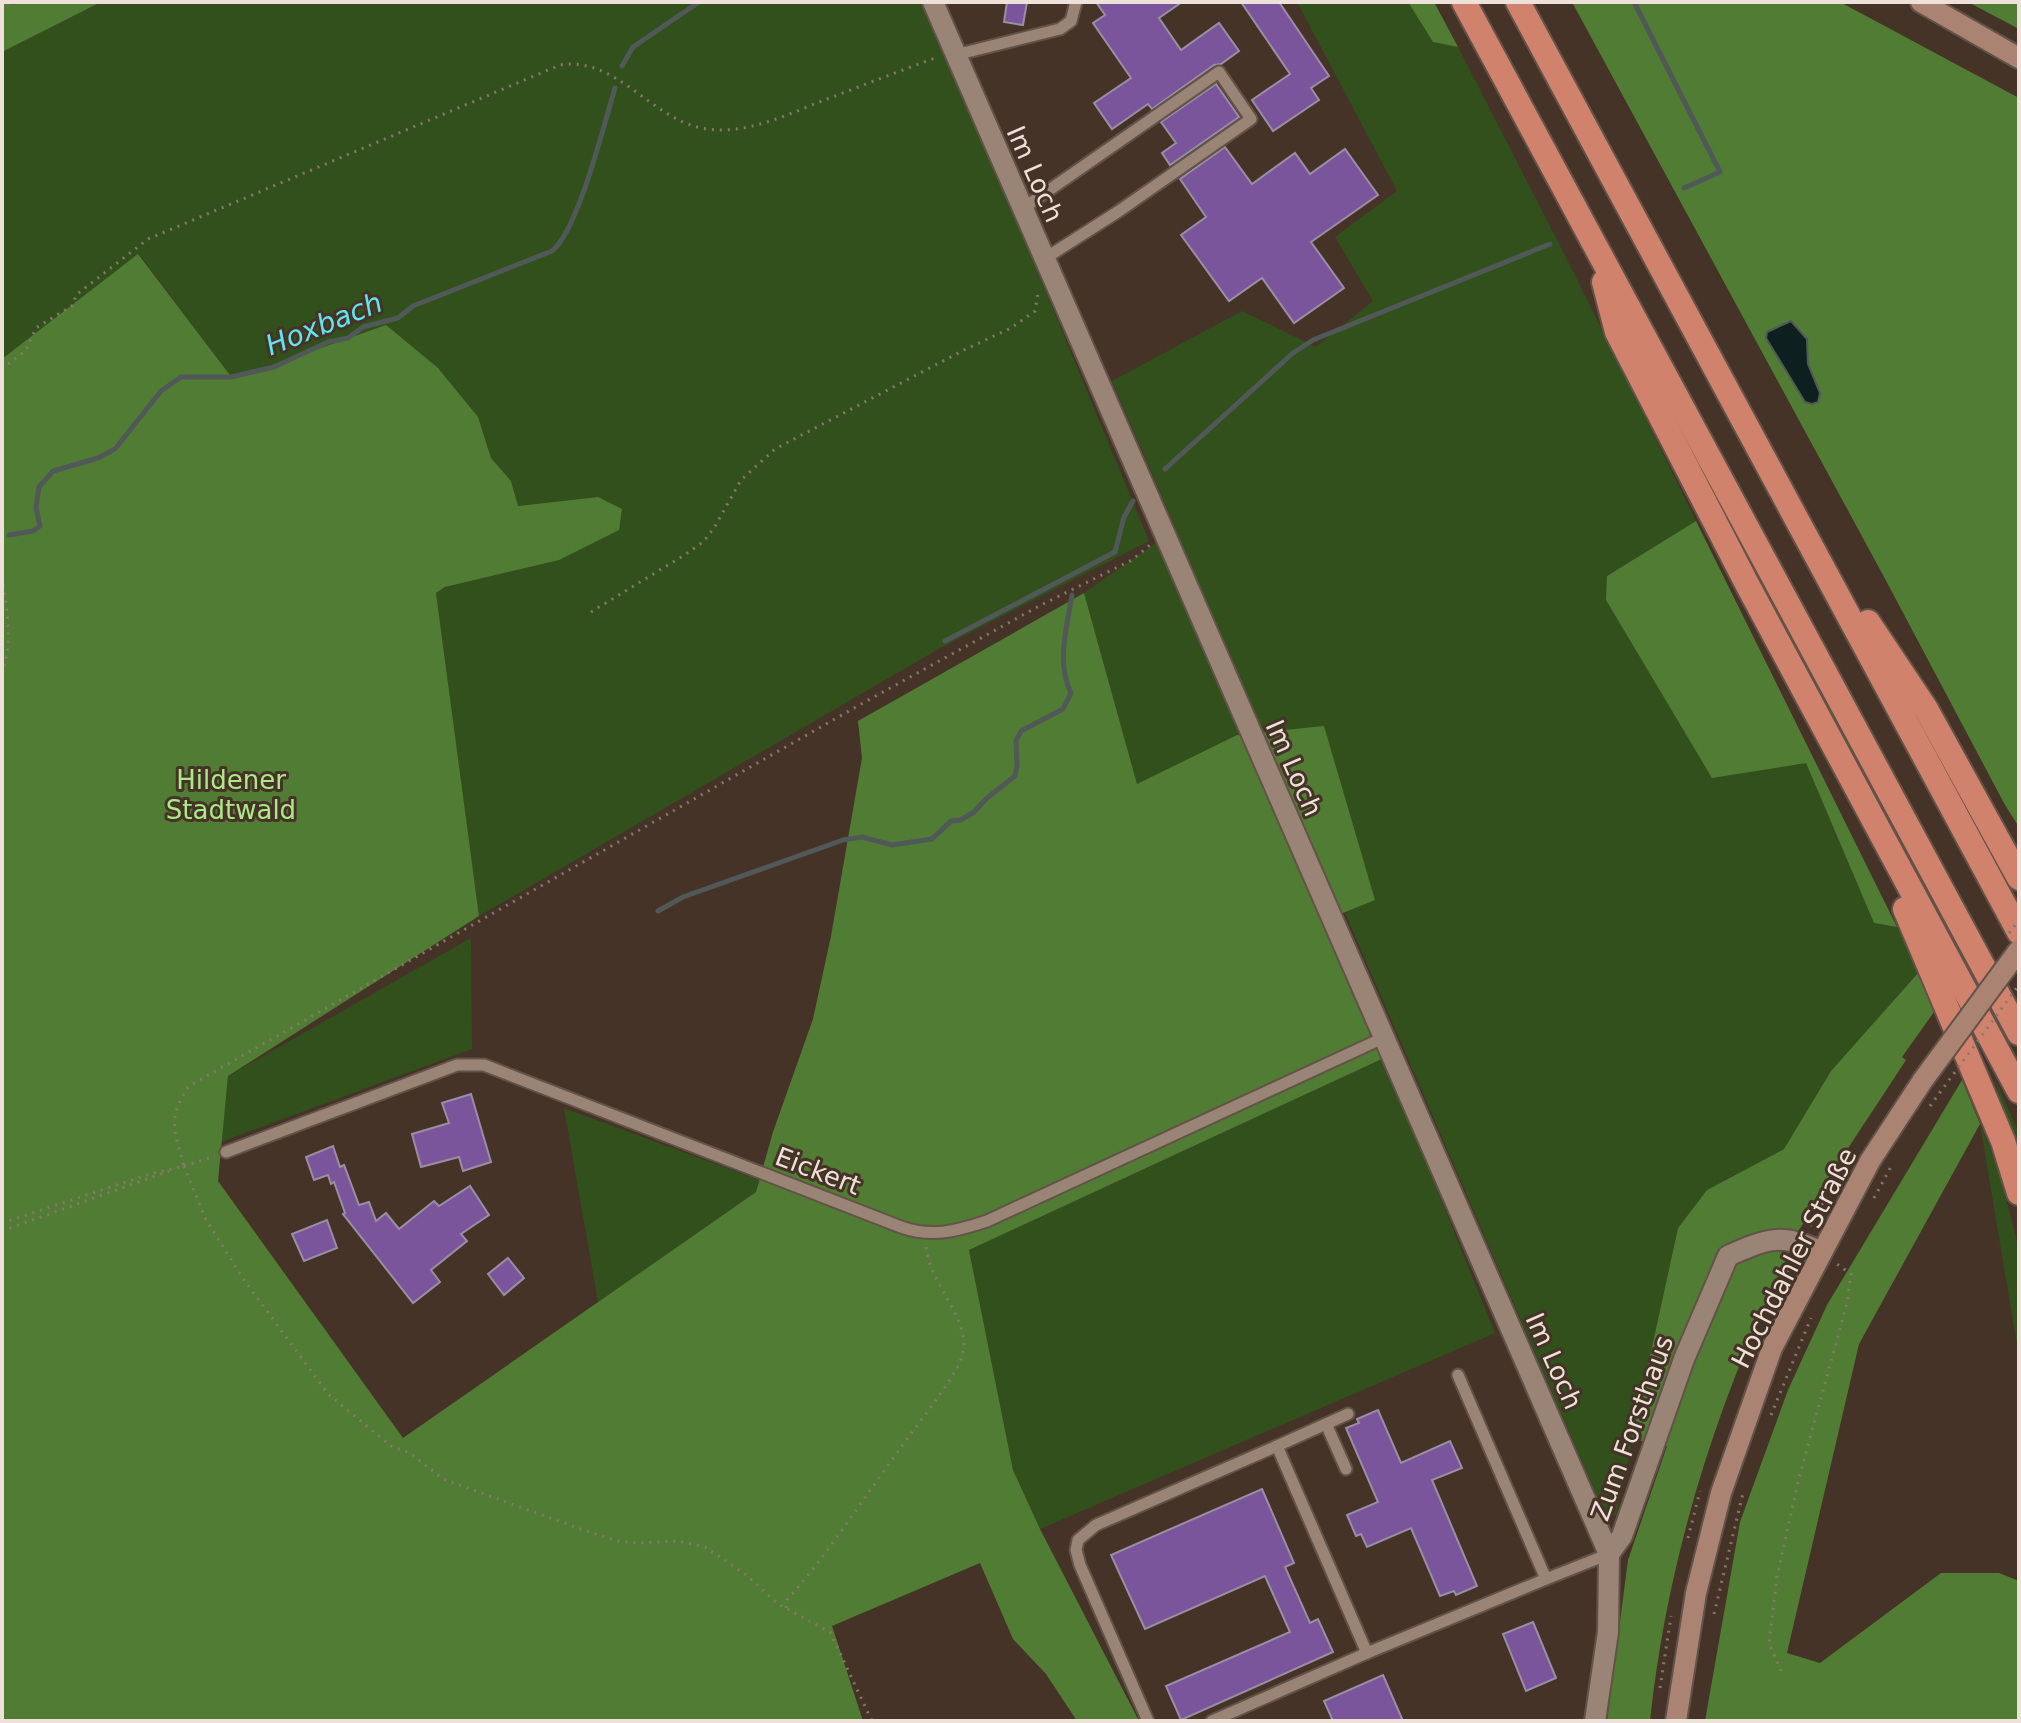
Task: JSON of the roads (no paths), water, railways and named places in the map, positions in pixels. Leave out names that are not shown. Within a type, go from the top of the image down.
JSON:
[{"type":"highway","points":[[1464,2],[2019,1033]]},
{"type":"highway","points":[[1518,2],[2019,932]]},
{"type":"highway","points":[[1593,241],[1617,332],[1826,733],[2019,1091]]},
{"type":"highway","points":[[1794,510],[1926,709],[2019,878]]},
{"type":"highway","points":[[1826,733],[1852,801],[1892,881],[1941,992],[2003,1141],[2019,1193]]},
{"type":"main road","points":[[1921,2],[2019,58]]},
{"type":"main road","name":"Hochdahler Straße","points":[[1676,1721],[1696,1593],[1721,1493],[1772,1348],[1870,1161],[1923,1080],[2019,950]]},
{"type":"street","name":"Im Loch","points":[[933,2],[1609,1554]]},
{"type":"street","name":"Zum Forsthaus","points":[[1595,1721],[1608,1632],[1609,1554],[1622,1536],[1684,1359],[1728,1256],[1763,1240],[1801,1242],[1821,1252]]},
{"type":"lane","points":[[954,53],[1060,29],[1071,21],[1076,2]]},
{"type":"lane","points":[[1022,209],[1219,72],[1251,119],[1044,259]]},
{"type":"lane","name":"Eickert","points":[[226,1152],[457,1065],[484,1065],[890,1223],[928,1234],[963,1229],[987,1221],[1383,1038]]},
{"type":"lane","points":[[1458,1375],[1546,1579]]},
{"type":"lane","points":[[1148,1721],[1080,1565],[1076,1550],[1078,1540],[1096,1525],[1348,1414]]},
{"type":"lane","points":[[1326,1424],[1346,1469]]},
{"type":"lane","points":[[1277,1446],[1367,1653]]},
{"type":"lane","points":[[1212,1721],[1367,1653],[1609,1554]]},
{"type":"waterway","name":"Hoxbach","points":[[622,66],[633,47],[699,2]]},
{"type":"waterway","points":[[1634,2],[1720,172],[1684,188]]},
{"type":"waterway","name":"Hoxbach","points":[[9,535],[33,531],[40,526],[36,507],[39,487],[53,471],[98,458],[115,449],[161,391],[181,377],[231,377],[274,367],[328,342],[348,338],[363,327],[398,318],[413,306],[552,251],[562,240],[580,200],[615,88]]},
{"type":"waterway","points":[[1165,469],[1293,353],[1313,340],[1550,244]]},
{"type":"waterway","points":[[945,641],[1115,552],[1124,517],[1133,501]]},
{"type":"waterway","points":[[658,911],[683,897],[843,840],[862,837],[892,845],[932,839],[951,821],[961,820],[974,812],[1015,776],[1016,741],[1021,731],[1063,709],[1071,693],[1063,657],[1072,595]]},
{"type":"park label","name":"Hildener Stadtwald","points":[[231,795]]}]
